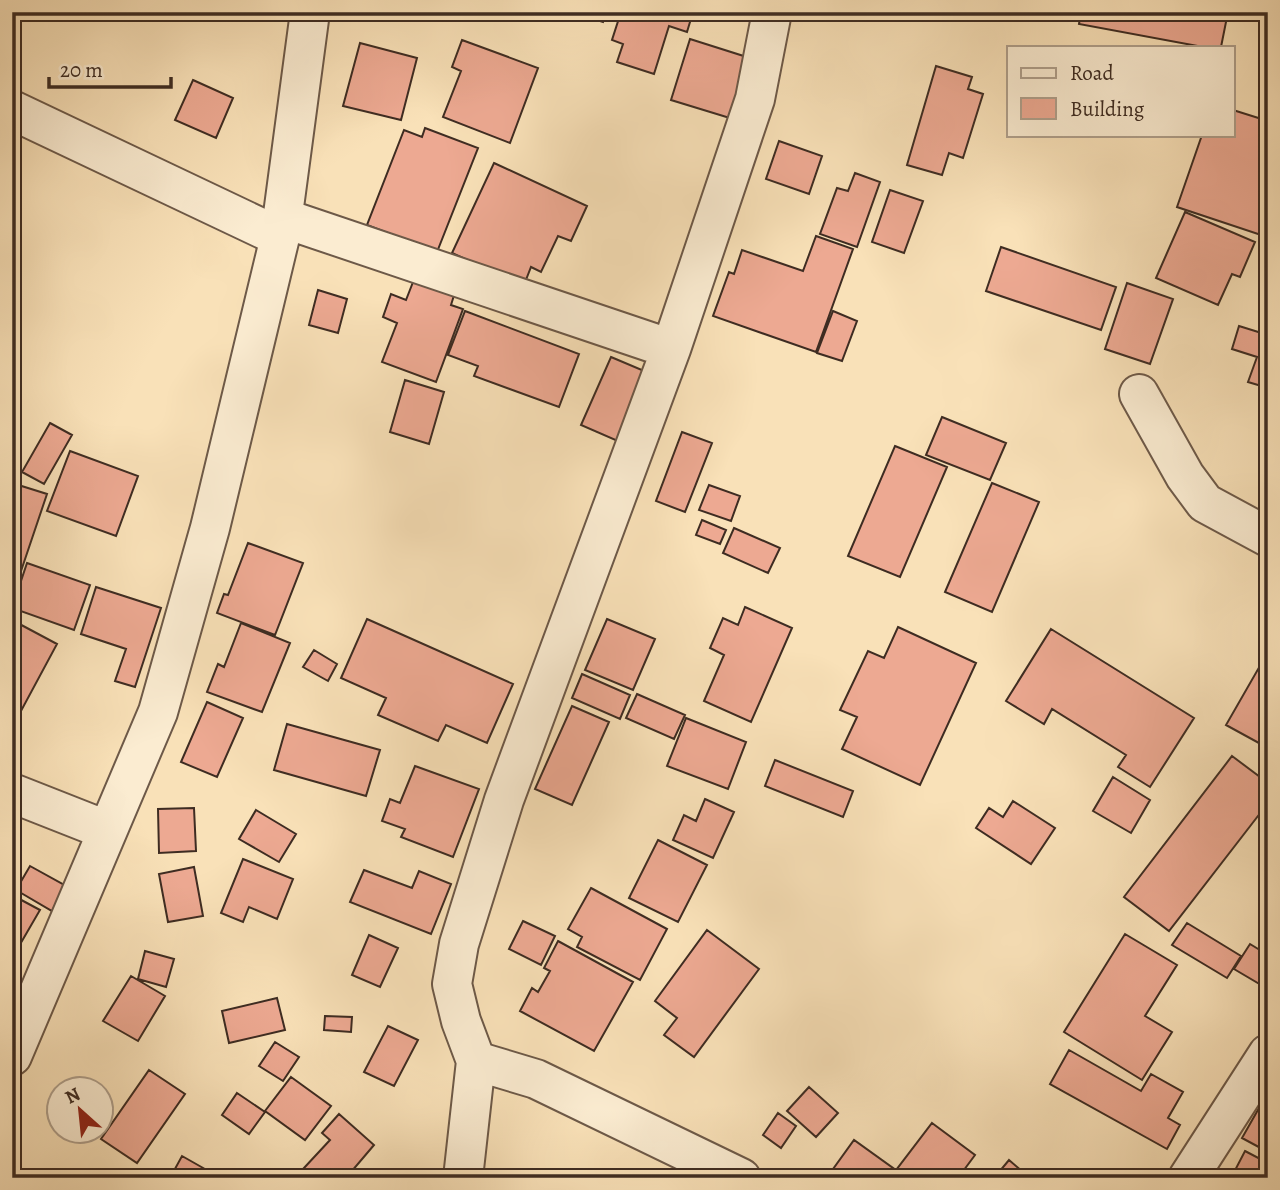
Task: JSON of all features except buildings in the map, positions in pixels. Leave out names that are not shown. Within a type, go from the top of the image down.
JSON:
[{"type":"street","points":[[12,1056],[158,712],[210,528],[282,228],[310,12]]},
{"type":"street","points":[[463,1178],[476,1061],[461,1021],[452,984],[458,944],[504,800],[671,349],[755,99],[772,12]]},
{"type":"street","points":[[12,110],[282,228],[671,349]]},
{"type":"street","points":[[1139,394],[1185,476],[1205,503],[1268,537]]},
{"type":"street","points":[[12,793],[106,830]]},
{"type":"street","points":[[1188,1178],[1268,1054]]},
{"type":"street","points":[[476,1061],[536,1079],[741,1178]]}]
